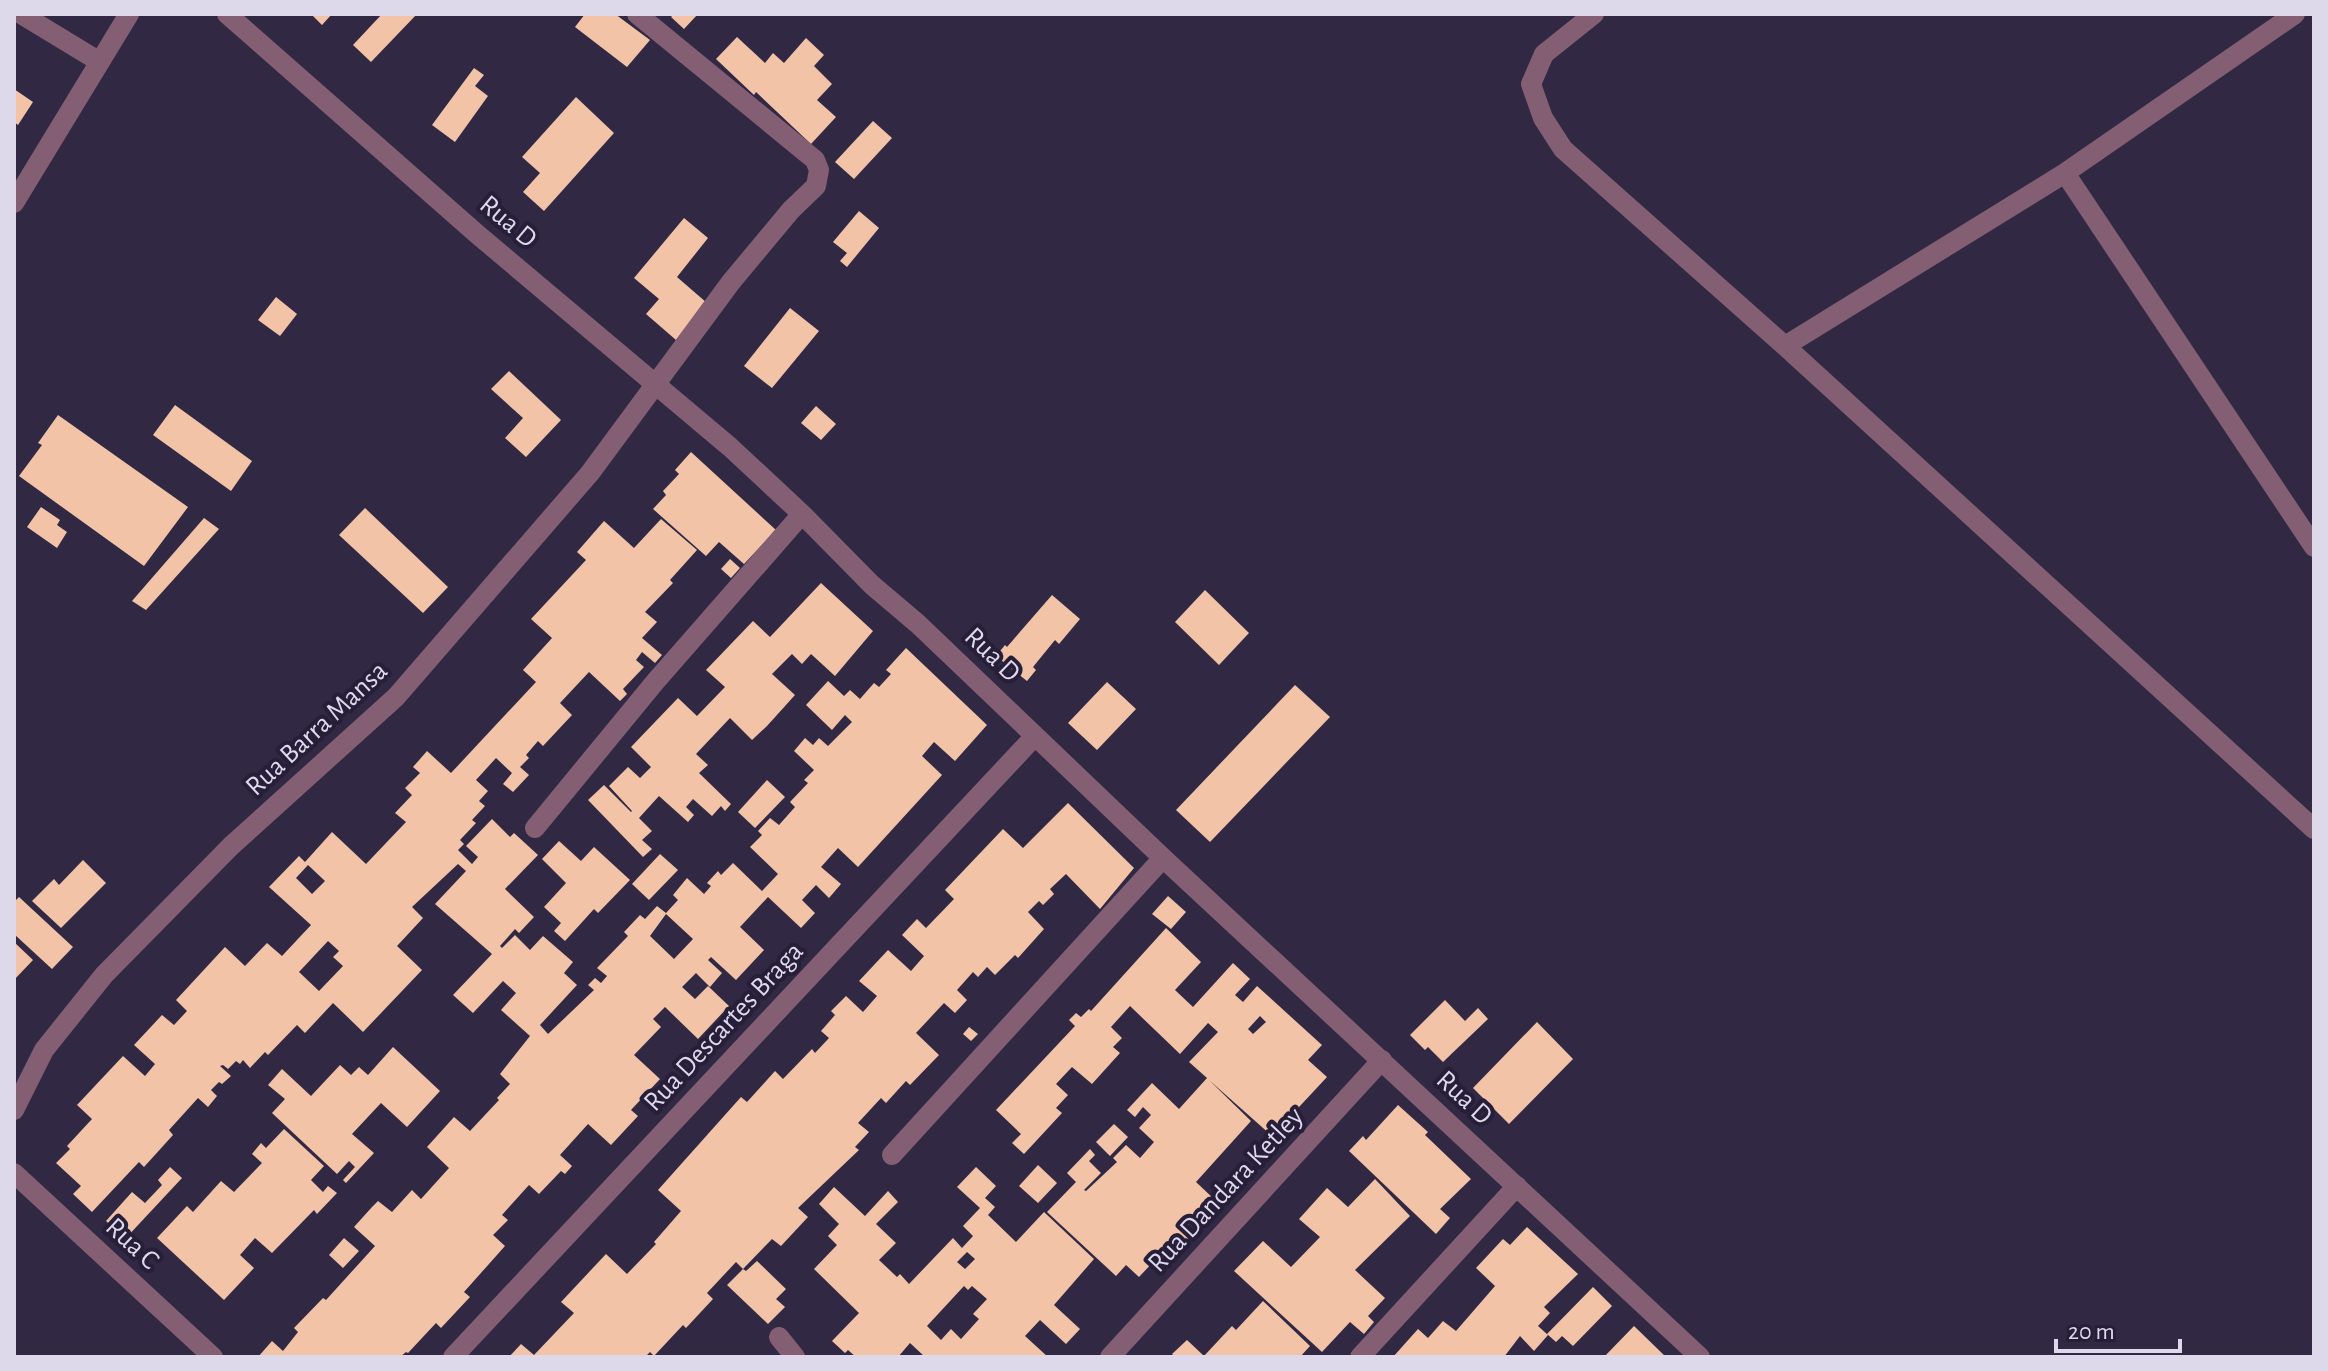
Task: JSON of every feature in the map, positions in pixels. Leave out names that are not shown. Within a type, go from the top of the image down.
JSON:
[{"type":"street","points":[[21,14],[100,62]]},
{"type":"street","points":[[14,203],[129,14]]},
{"type":"street","name":"Rua D","points":[[227,14],[477,234],[658,385],[802,514],[872,585],[918,624],[1163,858],[1700,1357]]},
{"type":"street","name":"Rua Barra Mansa","points":[[14,1110],[44,1050],[104,975],[231,846],[396,697],[590,473],[658,385],[731,282],[791,210],[816,186],[819,170],[815,160],[637,14]]},
{"type":"street","points":[[1594,14],[1544,54],[1531,84],[1543,118],[1563,149],[1785,346],[2314,829]]},
{"type":"street","points":[[1785,346],[2065,173],[2295,14]]},
{"type":"street","points":[[2065,173],[2314,547]]},
{"type":"street","points":[[535,828],[655,682],[802,514]]},
{"type":"street","name":"Rua Descartes Braga","points":[[453,1357],[1035,736]]},
{"type":"street","points":[[892,1155],[1163,858]]},
{"type":"street","name":"Rua Dandara Ketley","points":[[1110,1357],[1382,1060]]},
{"type":"street","name":"Rua C","points":[[14,1173],[213,1357]]},
{"type":"street","points":[[1360,1357],[1517,1186]]},
{"type":"street","points":[[779,1337],[795,1357]]},
{"type":"building","points":[[311,14],[332,14],[322,25]]},
{"type":"building","points":[[382,14],[417,14],[371,62],[353,45]]},
{"type":"building","points":[[585,14],[615,14],[650,40],[627,67],[575,27]]},
{"type":"building","points":[[674,14],[698,14],[684,29],[671,17]]},
{"type":"building","points":[[737,37],[765,63],[773,53],[784,63],[806,38],[824,55],[814,66],[832,84],[817,100],[836,117],[811,144],[716,59]]},
{"type":"building","points":[[474,68],[484,75],[475,86],[488,96],[455,142],[432,125]]},
{"type":"building","points":[[14,89],[33,102],[18,125],[14,122]]},
{"type":"building","points":[[576,97],[614,133],[544,211],[523,192],[540,173],[522,157]]},
{"type":"building","points":[[873,121],[892,138],[854,179],[835,162]]},
{"type":"building","points":[[859,211],[879,228],[847,267],[840,261],[847,253],[833,242]]},
{"type":"building","points":[[684,218],[708,238],[677,277],[707,303],[676,340],[646,314],[659,299],[634,278]]},
{"type":"building","points":[[276,297],[297,314],[280,336],[258,320]]},
{"type":"building","points":[[790,308],[819,331],[772,388],[744,366]]},
{"type":"building","points":[[509,371],[561,420],[526,457],[505,438],[523,418],[491,389]]},
{"type":"building","points":[[175,405],[252,461],[231,491],[153,435]]},
{"type":"building","points":[[816,406],[836,424],[821,440],[801,423]]},
{"type":"building","points":[[58,415],[188,507],[144,566],[19,476],[42,445],[38,443]]},
{"type":"building","points":[[691,452],[776,530],[744,564],[719,542],[706,556],[653,509],[666,495],[663,491],[679,474],[675,470]]},
{"type":"building","points":[[41,507],[60,520],[57,525],[67,532],[57,548],[27,527]]},
{"type":"building","points":[[365,508],[448,587],[423,613],[339,535]]},
{"type":"building","points":[[204,518],[219,529],[146,610],[132,601]]},
{"type":"building","points":[[661,519],[697,550],[670,580],[673,583],[645,612],[657,622],[642,638],[662,655],[655,663],[642,652],[636,660],[644,667],[623,689],[627,694],[620,701],[589,672],[560,703],[572,715],[543,746],[538,741],[526,755],[529,758],[520,767],[529,775],[513,792],[503,784],[512,773],[496,758],[476,780],[488,791],[479,801],[485,806],[472,820],[476,823],[460,840],[464,844],[458,850],[472,864],[478,857],[466,846],[492,819],[510,837],[514,833],[538,855],[505,889],[534,917],[519,933],[515,929],[500,946],[502,948],[515,935],[530,950],[543,936],[573,962],[564,973],[577,985],[540,1025],[548,1034],[594,990],[588,985],[595,978],[601,983],[607,976],[597,968],[628,936],[624,932],[640,915],[645,919],[657,906],[666,913],[678,900],[673,895],[687,878],[704,894],[711,886],[707,883],[718,871],[721,875],[733,863],[762,891],[778,874],[750,847],[762,835],[758,831],[770,818],[779,825],[795,807],[790,802],[808,783],[804,780],[814,770],[794,751],[805,738],[813,745],[819,738],[828,746],[852,722],[845,715],[832,730],[806,705],[828,681],[844,696],[850,690],[860,699],[874,683],[879,687],[891,674],[886,670],[906,648],[987,725],[955,761],[934,742],[922,756],[942,775],[858,867],[838,848],[821,867],[841,884],[829,898],[816,885],[802,900],[815,913],[801,928],[768,897],[740,927],[764,950],[736,980],[711,957],[708,960],[722,973],[710,987],[696,973],[682,987],[695,999],[708,986],[729,1006],[698,1039],[665,1007],[653,1019],[661,1027],[634,1055],[660,1079],[631,1110],[638,1116],[611,1145],[588,1124],[560,1155],[572,1166],[565,1174],[561,1171],[539,1194],[529,1185],[502,1215],[508,1220],[493,1235],[505,1246],[464,1292],[470,1297],[441,1328],[436,1323],[408,1353],[400,1357],[258,1357],[272,1341],[283,1351],[298,1332],[294,1328],[323,1298],[326,1300],[375,1246],[354,1227],[378,1201],[392,1212],[412,1190],[421,1199],[449,1168],[427,1147],[454,1117],[470,1131],[510,1084],[500,1074],[530,1036],[501,1010],[516,993],[503,981],[473,1013],[453,995],[492,954],[435,904],[466,871],[458,864],[412,907],[423,918],[397,946],[422,970],[363,1032],[333,1003],[305,1033],[297,1025],[268,1055],[265,1052],[250,1068],[243,1060],[240,1064],[236,1061],[228,1069],[220,1066],[231,1076],[211,1090],[217,1096],[208,1107],[198,1098],[169,1130],[173,1135],[144,1167],[139,1162],[92,1212],[73,1194],[81,1186],[56,1163],[92,1119],[77,1105],[123,1056],[145,1076],[155,1064],[134,1045],[162,1015],[174,1025],[187,1011],[176,1000],[225,947],[245,966],[267,943],[282,956],[311,925],[269,887],[299,856],[305,862],[332,832],[366,864],[406,822],[395,813],[412,795],[405,788],[420,773],[413,767],[427,751],[451,773],[536,682],[523,670],[552,638],[531,619],[586,560],[577,552],[604,521],[634,548]],"holes":[[[308,865],[325,881],[312,894],[296,878]],[[666,914],[693,939],[674,959],[650,936]],[[328,941],[339,951],[333,957],[343,966],[319,991],[299,972]]]},
{"type":"building","points":[[730,559],[740,568],[731,578],[721,569]]},
{"type":"building","points":[[821,583],[873,631],[835,676],[811,654],[802,664],[792,654],[772,674],[795,695],[767,726],[752,740],[730,718],[696,754],[708,765],[699,773],[731,804],[725,811],[721,806],[712,816],[693,799],[686,807],[694,815],[688,822],[659,796],[639,818],[652,831],[642,840],[652,849],[643,857],[588,800],[604,785],[631,812],[609,786],[628,767],[640,778],[651,767],[631,747],[678,698],[697,716],[725,687],[706,670],[753,621],[770,637]]},
{"type":"building","points":[[1205,590],[1249,633],[1219,665],[1175,622]]},
{"type":"building","points":[[1052,595],[1080,619],[1059,644],[1055,640],[1033,667],[1036,670],[1027,681],[996,656]]},
{"type":"building","points":[[1107,682],[1136,709],[1097,750],[1068,723]]},
{"type":"building","points":[[1295,685],[1330,717],[1210,842],[1176,810]]},
{"type":"building","points":[[767,780],[785,797],[755,828],[738,812]]},
{"type":"building","points":[[1068,803],[1134,868],[1100,909],[1066,874],[1050,889],[1054,894],[1043,905],[1039,901],[1028,912],[1044,929],[1018,958],[1015,955],[995,975],[987,967],[978,977],[973,972],[957,990],[967,1000],[955,1013],[944,1003],[916,1033],[939,1055],[910,1085],[906,1081],[886,1103],[881,1098],[858,1123],[869,1132],[855,1147],[859,1150],[798,1208],[808,1217],[781,1246],[772,1239],[743,1269],[736,1262],[707,1293],[713,1299],[654,1356],[650,1352],[645,1357],[509,1357],[521,1344],[534,1355],[574,1313],[561,1302],[606,1254],[627,1274],[656,1244],[654,1242],[681,1211],[658,1190],[741,1097],[747,1102],[775,1071],[783,1079],[812,1049],[815,1053],[829,1038],[821,1031],[835,1015],[831,1011],[846,996],[863,1012],[877,996],[859,981],[888,950],[911,971],[924,956],[902,935],[917,919],[926,928],[954,899],[945,890],[1003,829],[1023,848]]},
{"type":"building","points":[[559,841],[581,861],[594,847],[630,880],[598,913],[594,909],[565,941],[554,931],[561,923],[544,907],[566,883],[542,859]]},
{"type":"building","points":[[660,854],[678,870],[649,900],[632,884]]},
{"type":"building","points":[[83,860],[106,883],[61,928],[32,901],[54,879],[59,885]]},
{"type":"building","points":[[1168,896],[1186,912],[1171,929],[1152,914]]},
{"type":"building","points":[[19,897],[73,947],[52,969],[14,934],[14,902]]},
{"type":"building","points":[[1166,928],[1201,962],[1175,990],[1193,1007],[1233,963],[1250,979],[1235,995],[1243,1002],[1257,986],[1322,1045],[1308,1060],[1327,1077],[1272,1136],[1209,1080],[1251,1121],[1196,1182],[1214,1199],[1186,1227],[1194,1233],[1181,1247],[1173,1241],[1139,1277],[1126,1265],[1116,1276],[1047,1212],[1076,1182],[1067,1173],[1090,1149],[1095,1155],[1089,1161],[1101,1173],[1086,1191],[1117,1162],[1113,1158],[1126,1145],[1140,1158],[1154,1142],[1139,1128],[1151,1115],[1143,1107],[1135,1117],[1127,1110],[1152,1083],[1179,1109],[1207,1078],[1189,1062],[1218,1032],[1208,1023],[1180,1054],[1130,1006],[1111,1027],[1122,1038],[1113,1047],[1120,1053],[1092,1084],[1072,1067],[1056,1084],[1068,1095],[1056,1108],[1062,1113],[1024,1154],[1012,1143],[1021,1134],[996,1110],[1075,1026],[1069,1020],[1076,1013],[1081,1017],[1089,1009],[1091,1011]],"holes":[[[1260,1016],[1266,1022],[1253,1034],[1248,1029]]]},
{"type":"building","points":[[14,942],[33,960],[14,980]]},
{"type":"building","points":[[1445,1000],[1465,1021],[1478,1008],[1488,1019],[1443,1062],[1410,1035]]},
{"type":"building","points":[[1537,1022],[1573,1059],[1509,1124],[1473,1088]]},
{"type":"building","points":[[969,1027],[978,1034],[971,1041],[963,1034]]},
{"type":"building","points":[[393,1047],[440,1091],[407,1127],[381,1103],[352,1134],[374,1153],[346,1183],[343,1180],[355,1167],[349,1161],[337,1174],[272,1113],[285,1099],[268,1085],[282,1069],[311,1096],[340,1065],[351,1075],[359,1067],[368,1075]]},
{"type":"building","points":[[1398,1105],[1471,1179],[1440,1209],[1450,1218],[1436,1234],[1349,1151],[1363,1136],[1366,1140]]},
{"type":"building","points":[[1114,1124],[1128,1137],[1110,1156],[1096,1142]]},
{"type":"building","points":[[284,1129],[324,1166],[311,1180],[323,1192],[328,1186],[337,1193],[317,1214],[314,1210],[272,1253],[255,1238],[240,1255],[254,1268],[224,1300],[157,1238],[187,1206],[193,1212],[221,1181],[234,1192],[262,1163],[252,1154],[261,1143],[266,1148]]},
{"type":"building","points":[[1038,1165],[1057,1183],[1038,1203],[1019,1186]]},
{"type":"building","points":[[170,1167],[182,1178],[125,1239],[106,1221],[132,1192],[145,1203],[162,1185],[158,1180]]},
{"type":"building","points":[[976,1167],[996,1186],[985,1198],[995,1207],[988,1215],[1016,1242],[1044,1212],[1094,1259],[1054,1305],[1080,1329],[1066,1344],[1040,1320],[1025,1336],[1048,1357],[925,1357],[910,1343],[898,1357],[856,1357],[848,1350],[845,1353],[832,1341],[859,1313],[814,1269],[837,1245],[828,1236],[839,1224],[819,1204],[834,1187],[865,1216],[888,1191],[898,1202],[876,1224],[896,1243],[879,1260],[909,1284],[953,1238],[962,1248],[973,1236],[963,1226],[980,1208],[957,1187]],"holes":[[[967,1252],[975,1259],[965,1269],[957,1262]],[[964,1286],[968,1290],[972,1286],[987,1299],[973,1314],[979,1319],[961,1339],[951,1329],[941,1340],[927,1326]]]},
{"type":"building","points":[[1375,1179],[1410,1216],[1355,1270],[1385,1298],[1368,1316],[1374,1322],[1364,1334],[1350,1322],[1322,1352],[1234,1271],[1263,1241],[1291,1267],[1320,1237],[1299,1219],[1327,1188],[1348,1207]]},
{"type":"building","points":[[1527,1227],[1578,1274],[1544,1307],[1550,1313],[1538,1326],[1548,1335],[1534,1351],[1520,1336],[1504,1357],[1393,1357],[1418,1329],[1428,1338],[1443,1321],[1456,1331],[1495,1286],[1476,1268],[1503,1239],[1510,1245]]},
{"type":"building","points":[[344,1238],[359,1251],[343,1268],[329,1255]]},
{"type":"building","points":[[757,1261],[786,1289],[776,1299],[785,1307],[768,1324],[727,1285],[743,1269],[746,1271]]},
{"type":"building","points":[[1593,1287],[1612,1306],[1573,1346],[1562,1336],[1556,1342],[1547,1334]]},
{"type":"building","points":[[1263,1301],[1310,1346],[1300,1357],[1175,1357],[1172,1354],[1187,1340],[1204,1356],[1232,1326],[1236,1330]]},
{"type":"building","points":[[1634,1326],[1666,1357],[1604,1357]]}]
